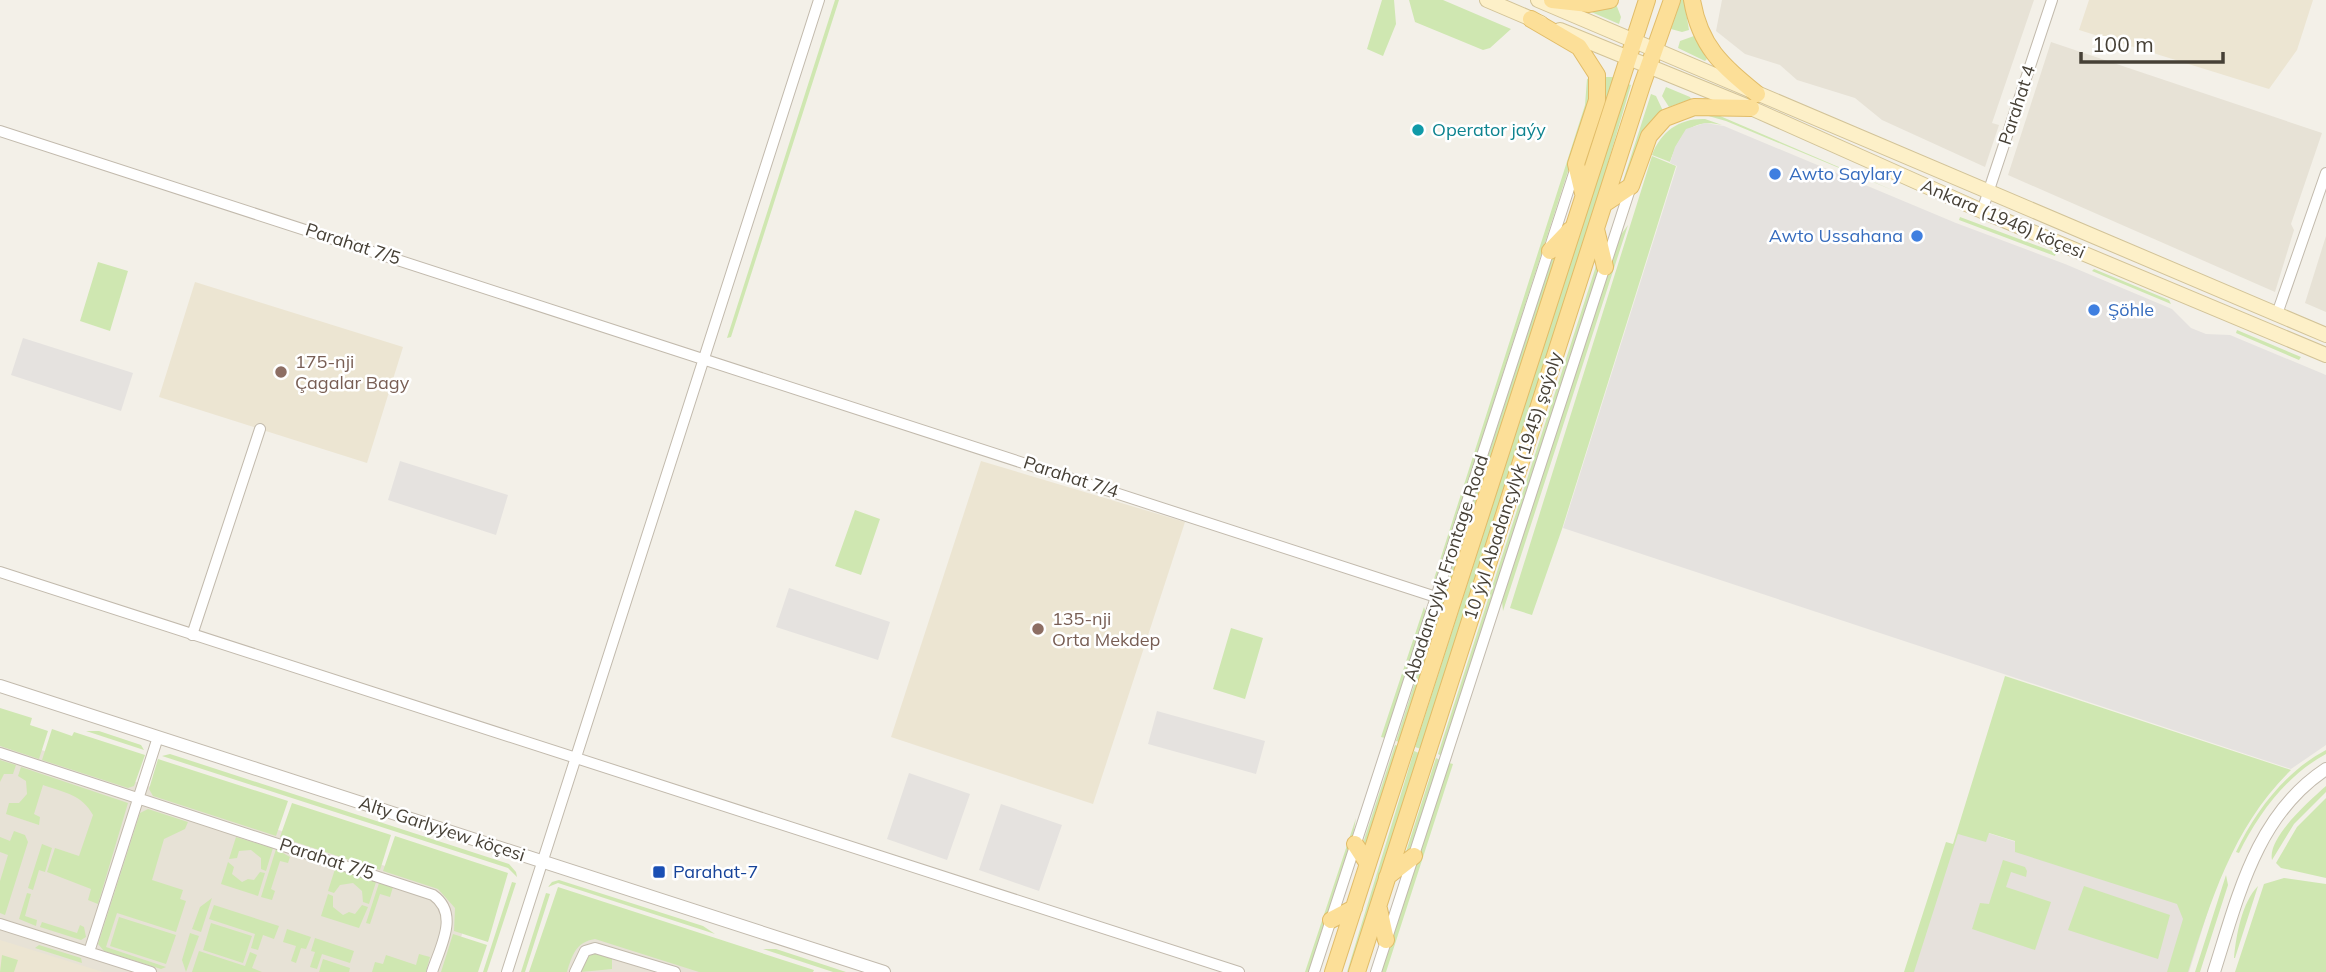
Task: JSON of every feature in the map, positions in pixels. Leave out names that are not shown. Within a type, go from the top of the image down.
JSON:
[{"type":"main road","name":"Ankara (1946) köçesi","points":[[1487,0],[1531,19],[1631,49],[1655,50],[1982,211],[2326,355]]},
{"type":"main road","name":"Ankara (1946) köçesi","points":[[1538,0],[1631,49],[1649,66],[1754,101],[1989,191],[2326,335]]},
{"type":"main road","points":[[1552,0],[1589,4],[1609,0]]},
{"type":"main road","name":"10 ýyl Abadançylyk (1945) şaýoly","points":[[1333,972],[1647,0]]},
{"type":"main road","name":"10 ýyl Abadançylyk (1945) şaýoly","points":[[1357,972],[1672,0]]},
{"type":"main road","points":[[1692,0],[1704,42],[1754,101]]},
{"type":"main road","points":[[1531,19],[1579,47],[1597,75],[1597,100],[1576,164],[1584,195]]},
{"type":"main road","points":[[1604,204],[1631,186],[1649,136],[1665,118],[1694,107],[1754,101]]},
{"type":"main road","points":[[1550,251],[1574,225]]},
{"type":"main road","points":[[1596,228],[1605,267]]},
{"type":"main road","points":[[1355,844],[1368,864]]},
{"type":"main road","points":[[1387,877],[1414,856]]},
{"type":"main road","points":[[1378,905],[1386,940]]},
{"type":"main road","points":[[1331,920],[1354,908]]},
{"type":"street","points":[[508,972],[819,0]]},
{"type":"street","name":"Parahat 4","points":[[1982,211],[2052,0]]},
{"type":"street","name":"Parahat 7/5","points":[[0,131],[705,358]]},
{"type":"street","name":"Abadancylyk Frontage Road","points":[[1314,972],[1550,251],[1576,164]]},
{"type":"street","points":[[2277,314],[2326,173]]},
{"type":"street","points":[[1376,972],[1631,186]]},
{"type":"street","name":"Parahat 7/4","points":[[705,358],[1436,597]]},
{"type":"street","points":[[192,635],[260,429]]},
{"type":"street","points":[[0,572],[1239,972]]},
{"type":"street","name":"Alty Garlyýew köçesi","points":[[0,686],[884,972]]},
{"type":"street","points":[[89,952],[158,737]]},
{"type":"street","name":"Parahat 7/5","points":[[0,753],[433,895],[444,904],[448,920],[432,972]]},
{"type":"street","points":[[2214,972],[2260,842],[2293,797],[2326,769]]},
{"type":"street","points":[[0,924],[151,972]]},
{"type":"street","points":[[575,972],[584,951],[596,948],[675,972]]},
{"type":"shaded area","points":[[1722,0],[2034,0],[1992,123],[1999,125],[1985,167],[1882,120],[1855,98],[1797,80],[1780,65],[1745,54],[1716,31]]},
{"type":"shaded area","points":[[2089,0],[2313,0],[2297,50],[2269,89],[2079,30]]},
{"type":"shaded area","points":[[2051,42],[2322,133],[2291,224],[2294,230],[2275,292],[2008,175]]},
{"type":"shaded area","points":[[1705,123],[1724,126],[2172,309],[2191,328],[2206,334],[2230,335],[2326,375],[2326,745],[2291,769],[1563,528],[1677,166],[1670,163],[1675,147],[1686,129]]},
{"type":"shaded area","points":[[2326,236],[2326,312],[2305,303]]},
{"type":"shaded area","name":"175-nji Çagalar Bagy","points":[[195,282],[403,347],[367,463],[159,397]]},
{"type":"shaded area","points":[[23,338],[133,373],[121,411],[11,375]]},
{"type":"shaded area","points":[[400,461],[508,495],[496,535],[388,500]]},
{"type":"shaded area","name":"135-nji Orta Mekdep","points":[[981,461],[1185,522],[1093,804],[891,737]]},
{"type":"shaded area","points":[[789,588],[890,622],[878,660],[776,627]]},
{"type":"shaded area","points":[[1157,711],[1265,741],[1256,774],[1148,744]]},
{"type":"shaded area","points":[[0,736],[474,896],[450,972],[0,972]]},
{"type":"shaded area","points":[[909,773],[970,794],[947,860],[887,839]]},
{"type":"shaded area","points":[[1001,804],[1062,825],[1039,891],[979,870]]},
{"type":"shaded area","points":[[1960,824],[2210,904],[2189,972],[1912,972]]},
{"type":"shaded area","points":[[578,921],[734,972],[561,972]]},
{"type":"shaded area","points":[[0,940],[103,972],[0,972]]},
{"type":"green space","points":[[835,0],[839,0],[731,337],[727,338]]},
{"type":"green space","points":[[1382,0],[1394,0],[1396,24],[1383,56],[1367,49]]},
{"type":"green space","points":[[1409,0],[1443,0],[1511,29],[1490,48],[1483,50],[1415,22]]},
{"type":"green space","points":[[1681,0],[1684,0],[1689,30],[1682,32],[1671,29]]},
{"type":"green space","points":[[1616,4],[1621,17],[1619,24],[1589,11]]},
{"type":"green space","points":[[1694,36],[1707,59],[1705,61],[1678,48],[1680,41]]},
{"type":"green space","points":[[1602,77],[1614,77],[1584,169],[1582,166]]},
{"type":"green space","points":[[1591,78],[1589,106],[1437,578],[1433,582],[1585,105],[1587,79]]},
{"type":"green space","points":[[1628,84],[1631,85],[1563,315],[1421,749],[1415,747]]},
{"type":"green space","points":[[1666,87],[1691,99],[1669,107],[1662,96]]},
{"type":"green space","points":[[1651,94],[1656,96],[1663,111],[1644,130],[1627,181],[1622,184]]},
{"type":"green space","points":[[1710,114],[1897,192],[1726,121],[1705,115],[1685,115]]},
{"type":"green space","points":[[1705,119],[1722,125],[1711,123],[1694,126],[1677,144],[1670,162],[1652,155],[1661,139],[1672,128],[1687,121]]},
{"type":"green space","points":[[1652,156],[1676,166],[1562,529],[1532,615],[1510,608]]},
{"type":"green space","points":[[1960,217],[2049,250],[2056,253],[2055,256],[1959,220]]},
{"type":"green space","points":[[1628,225],[1503,611],[1502,601],[1620,236]]},
{"type":"green space","points":[[1558,248],[1399,742],[1396,741],[1553,254]]},
{"type":"green space","points":[[1598,260],[1599,271],[1442,756],[1438,754]]},
{"type":"green space","points":[[98,262],[128,271],[110,331],[80,321]]},
{"type":"green space","points":[[2094,269],[2169,300],[2171,304],[2092,271]]},
{"type":"green space","points":[[2237,330],[2301,357],[2299,360],[2236,333]]},
{"type":"green space","points":[[855,510],[880,519],[861,575],[835,566]]},
{"type":"green space","points":[[1424,607],[1426,613],[1385,738],[1381,737]]},
{"type":"green space","points":[[1231,628],[1263,638],[1245,699],[1213,689]]},
{"type":"green space","points":[[2005,676],[2291,770],[2271,792],[2239,839],[2206,917],[2188,972],[2167,972],[2183,919],[2177,904],[2015,852],[2015,841],[1989,833],[1986,842],[1958,834],[1914,972],[1904,972],[1946,842],[1953,844]]},
{"type":"green space","points":[[0,708],[32,718],[30,725],[48,731],[39,759],[0,746]]},
{"type":"green space","points":[[52,729],[72,736],[74,732],[145,755],[134,786],[128,788],[42,760]]},
{"type":"green space","points":[[86,731],[99,731],[141,745],[144,750]]},
{"type":"green space","points":[[1395,745],[1398,746],[1365,847],[1364,840]]},
{"type":"green space","points":[[2326,750],[2326,754],[2286,784],[2255,824],[2239,853],[2236,852],[2252,822],[2273,794],[2298,769]]},
{"type":"green space","points":[[1414,751],[1419,753],[1347,972]]},
{"type":"green space","points":[[170,754],[509,864],[517,877],[508,868],[162,756]]},
{"type":"green space","points":[[1436,758],[1440,760],[1411,850],[1404,858]]},
{"type":"green space","points":[[158,759],[288,801],[276,836],[153,796],[149,789]]},
{"type":"green space","points":[[0,760],[16,765],[13,774],[4,774],[0,782]]},
{"type":"green space","points":[[1449,763],[1453,764],[1386,972],[1381,972]]},
{"type":"green space","points":[[21,767],[128,803],[98,904],[88,900],[91,889],[47,872],[55,848],[79,856],[93,815],[78,799],[43,785],[34,814],[40,817],[39,825],[6,814],[9,803],[19,803],[27,794],[26,781],[18,776]]},
{"type":"green space","points":[[2326,786],[2326,792],[2294,824],[2272,860],[2272,851],[2283,831]]},
{"type":"green space","points":[[2326,798],[2326,878],[2281,868],[2276,863],[2297,827]]},
{"type":"green space","points":[[292,803],[391,835],[380,870],[280,837]]},
{"type":"green space","points":[[148,809],[188,822],[185,829],[164,839],[152,880],[183,890],[180,899],[186,901],[176,932],[117,913],[106,947],[166,967],[161,969],[104,951],[98,944],[140,813]]},
{"type":"green space","points":[[1356,818],[1353,836],[1309,972],[1305,972]]},
{"type":"green space","points":[[14,831],[25,835],[28,842],[5,915],[0,913],[0,881],[8,855],[0,852],[0,837],[10,841]]},
{"type":"green space","points":[[395,836],[508,873],[488,942],[454,931],[455,908],[438,889],[383,871]]},
{"type":"green space","points":[[236,837],[273,848],[266,871],[261,869],[261,858],[251,850],[239,851],[237,858],[229,859]]},
{"type":"green space","points":[[42,844],[52,848],[45,872],[39,870],[33,890],[28,888]]},
{"type":"green space","points":[[276,849],[290,857],[288,863],[280,861],[271,889],[275,891],[272,900],[261,897]]},
{"type":"green space","points":[[2003,860],[2025,867],[2027,871],[2026,877],[2011,872],[2006,887],[2051,902],[2035,950],[1972,929],[1980,903],[1989,904]]},
{"type":"green space","points":[[228,862],[234,867],[232,874],[242,882],[254,880],[260,872],[265,873],[258,896],[221,884]]},
{"type":"green space","points":[[335,869],[376,882],[369,904],[363,902],[362,891],[353,883],[340,885],[334,893],[328,891]]},
{"type":"green space","points":[[2226,875],[2228,885],[2200,972],[2195,972]]},
{"type":"green space","points":[[2284,878],[2326,884],[2326,972],[2235,972],[2264,884]]},
{"type":"green space","points":[[559,880],[703,926],[715,934],[558,883],[548,887]]},
{"type":"green space","points":[[512,882],[516,883],[487,972],[483,972]]},
{"type":"green space","points":[[379,883],[393,887],[390,897],[380,894],[370,924],[366,923]]},
{"type":"green space","points":[[2084,886],[2170,915],[2158,959],[2068,930]]},
{"type":"green space","points":[[2258,886],[2235,958],[2234,958],[2244,910]]},
{"type":"green space","points":[[558,887],[814,970],[699,972],[595,939],[579,946],[567,972],[529,972]]},
{"type":"green space","points":[[27,893],[31,894],[25,916],[37,920],[36,926],[19,919]]},
{"type":"green space","points":[[546,893],[550,894],[525,972],[521,972]]},
{"type":"green space","points":[[328,894],[333,896],[333,907],[343,915],[349,912],[355,914],[362,905],[368,907],[359,928],[321,916]]},
{"type":"green space","points":[[212,898],[201,932],[192,929],[200,907]]},
{"type":"green space","points":[[214,905],[279,926],[274,939],[263,935],[258,950],[251,948],[255,934],[209,919]]},
{"type":"green space","points":[[119,917],[176,935],[166,964],[110,946]]},
{"type":"green space","points":[[42,922],[77,933],[80,925],[84,927],[86,937],[81,940],[40,927]]},
{"type":"green space","points":[[211,923],[252,936],[243,963],[203,950]]},
{"type":"green space","points":[[287,929],[311,937],[306,949],[301,948],[296,963],[291,961],[296,946],[283,942]]},
{"type":"green space","points":[[190,933],[199,936],[186,972],[182,960]]},
{"type":"green space","points":[[453,934],[487,945],[478,972],[441,972]]},
{"type":"green space","points":[[315,938],[354,951],[350,963],[322,954],[317,969],[310,967],[315,952],[311,951]]},
{"type":"green space","points":[[39,945],[81,958],[82,963],[35,948]]},
{"type":"green space","points":[[763,949],[776,949],[846,972],[833,972]]},
{"type":"green space","points":[[199,951],[245,966],[250,952],[257,955],[252,968],[262,972],[192,972]]},
{"type":"green space","points":[[596,953],[612,958],[612,969],[581,972],[587,957]]},
{"type":"green space","points":[[419,954],[430,957],[426,972],[372,972],[375,962],[383,964],[386,955],[416,965]]},
{"type":"green space","points":[[2,955],[18,960],[14,972],[0,972]]},
{"type":"green space","points":[[323,959],[350,968],[349,972],[319,972]]},
{"type":"place","name":"Operator jaýy","points":[[1418,130]]},
{"type":"place","name":"Awto Saylary","points":[[1775,174]]},
{"type":"place","name":"Awto Ussahana","points":[[1917,236]]},
{"type":"place","name":"Şöhle","points":[[2094,310]]},
{"type":"place","name":"175-nji Çagalar Bagy","points":[[281,372]]},
{"type":"place","name":"135-nji Orta Mekdep","points":[[1038,629]]},
{"type":"place","name":"Parahat-7","points":[[659,872]]}]
